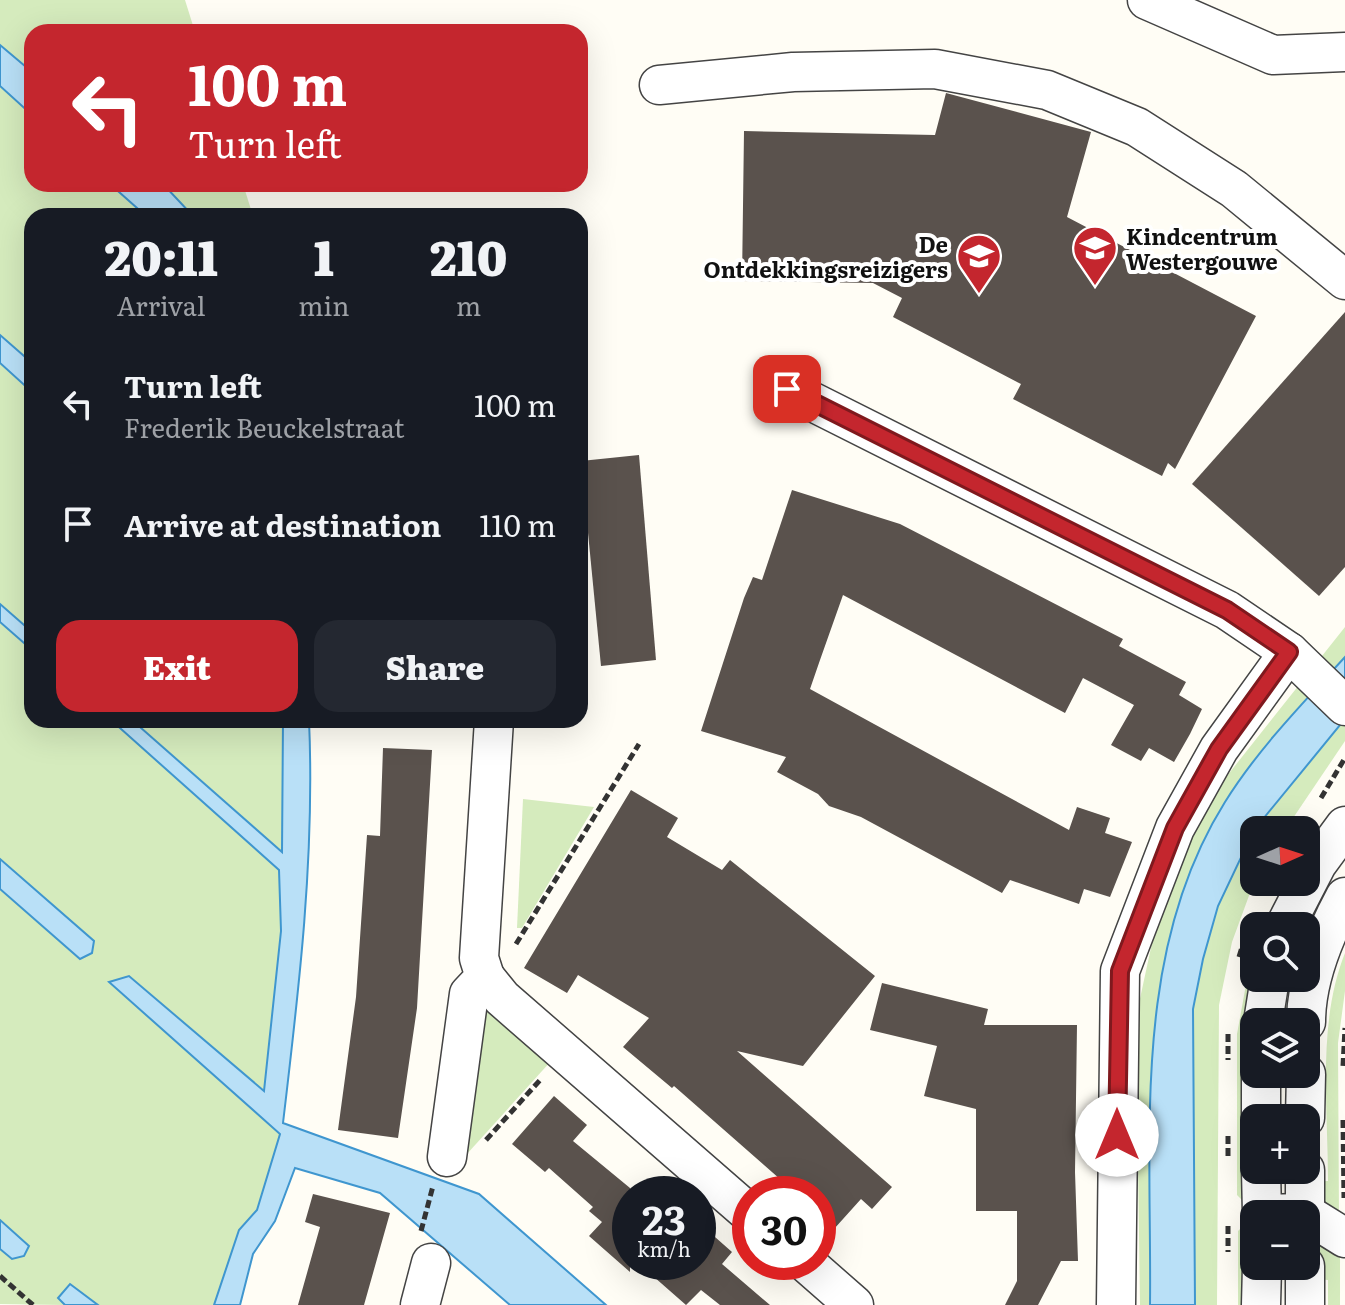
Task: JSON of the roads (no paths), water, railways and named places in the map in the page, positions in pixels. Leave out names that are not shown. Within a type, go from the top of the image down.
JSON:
[{"type":"street","points":[[1147,0],[1273,55],[1345,52]]},
{"type":"street","points":[[659,85],[793,72],[935,69],[1047,90],[1137,127],[1222,181],[1345,280]]},
{"type":"street","points":[[787,389],[1227,610],[1289,652],[1345,706]]},
{"type":"street","points":[[1116,1305],[1120,971],[1175,828],[1219,749],[1289,652]]},
{"type":"street","points":[[493,728],[479,958],[485,977],[502,998],[732,1198]]},
{"type":"street","points":[[1292,912],[1317,864],[1330,815]]},
{"type":"street","points":[[1309,1008],[1323,946],[1345,897]]},
{"type":"street","points":[[442,1162],[469,994],[485,977]]},
{"type":"street","points":[[1320,1223],[1345,1238]]},
{"type":"street","points":[[420,1305],[424,1254]]},
{"type":"street","points":[[826,1280],[854,1305]]},
{"type":"street","points":[[1261,1305],[1262,1280]]},
{"type":"street","points":[[1305,1280],[1305,1305]]},
{"type":"water","points":[[0,45],[24,65],[24,108],[0,86]]},
{"type":"water","points":[[119,192],[170,192],[186,208],[137,208]]},
{"type":"water","points":[[0,335],[24,356],[24,385],[0,363]]},
{"type":"water","points":[[0,604],[24,625],[24,643],[0,622]]},
{"type":"water","points":[[1345,657],[1345,719],[1265,816],[1240,816],[1240,860],[1218,906],[1193,1009],[1195,1305],[1150,1305],[1153,1046],[1160,983],[1174,920],[1195,860],[1225,802],[1266,745]]},
{"type":"water","points":[[120,728],[141,728],[282,852],[283,728],[309,728],[308,872],[283,1123],[479,1194],[606,1305],[510,1305],[380,1193],[295,1168],[275,1221],[253,1254],[240,1305],[214,1305],[239,1230],[257,1210],[280,1134],[109,982],[129,976],[264,1091],[281,931],[279,870]]},
{"type":"water","points":[[0,859],[94,941],[92,953],[80,959],[0,889]]},
{"type":"water","points":[[0,1220],[29,1246],[24,1256],[12,1259],[0,1249]]},
{"type":"water","points":[[70,1284],[98,1305],[65,1305],[58,1298]]},
{"type":"place","name":"Kindcentrum Westergouwe","points":[[1095,287]]},
{"type":"place","name":"De Ontdekkingsreizigers","points":[[979,295]]}]
